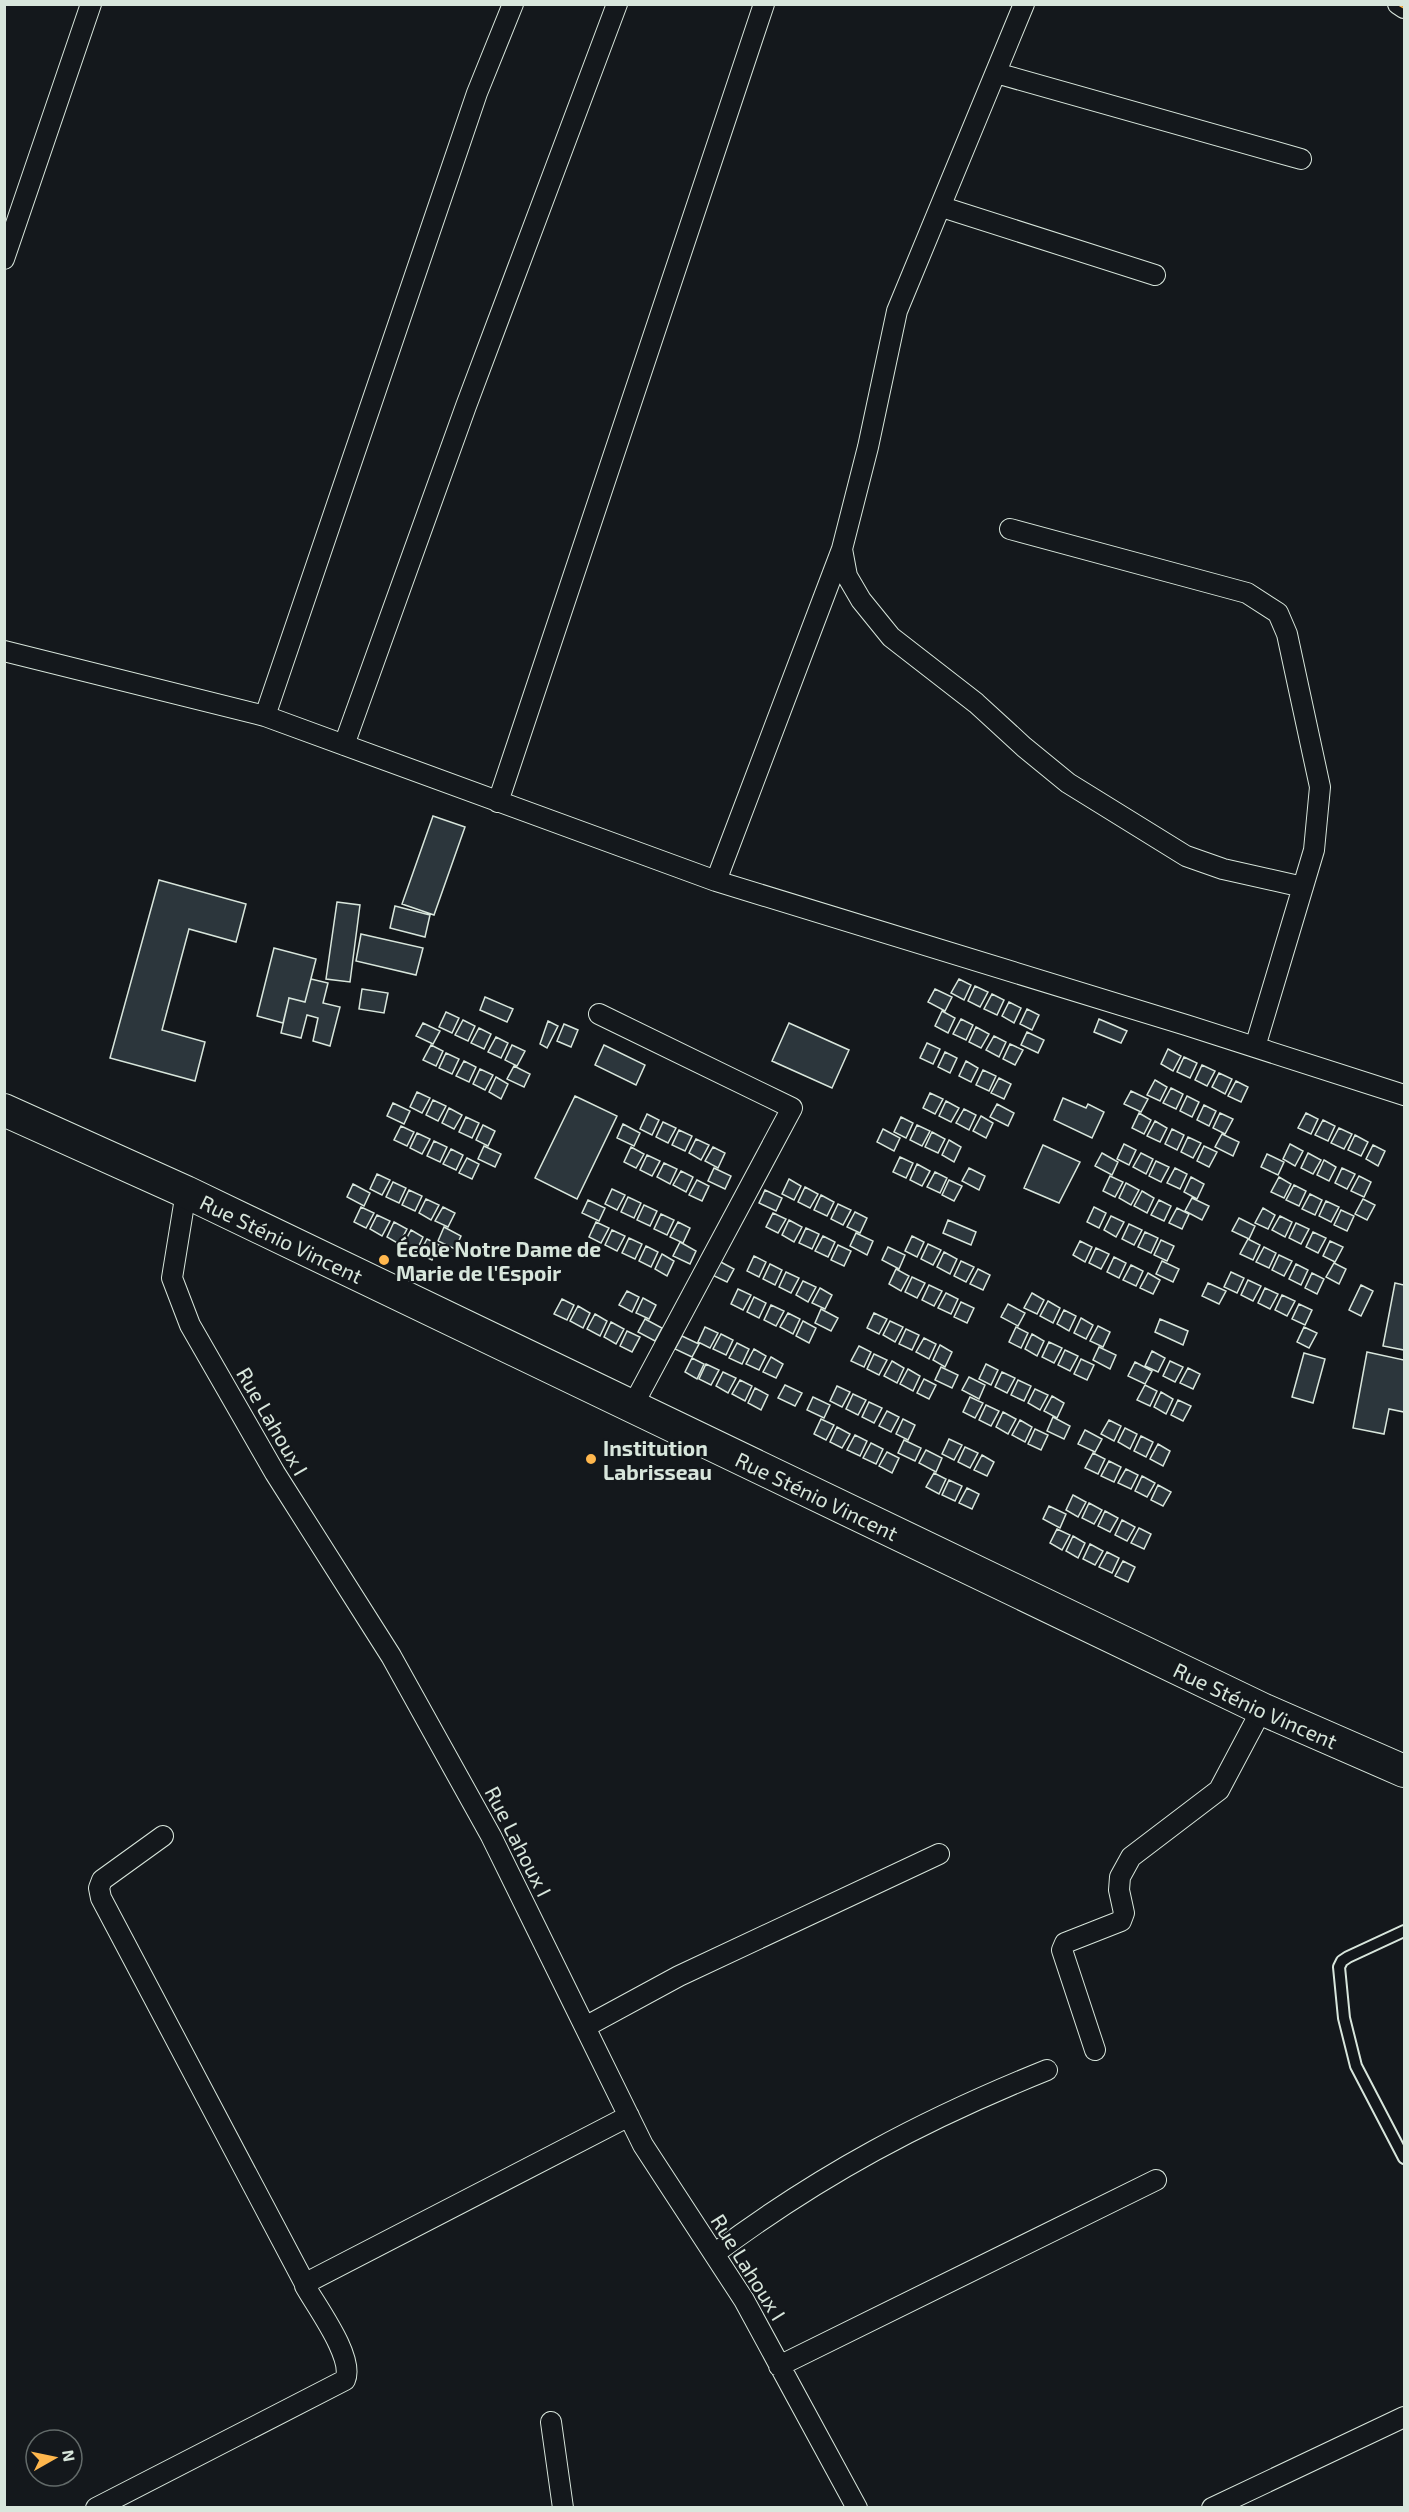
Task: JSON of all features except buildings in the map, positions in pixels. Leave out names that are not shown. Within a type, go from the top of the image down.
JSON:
[{"type":"main road","name":"Rue Sténio Vincent","points":[[4,1110],[186,1192],[1262,1709],[1404,1771]]},
{"type":"street","points":[[4,260],[91,4]]},
{"type":"street","points":[[265,716],[477,93],[513,4]]},
{"type":"street","points":[[344,745],[466,406],[617,4]]},
{"type":"street","points":[[498,802],[764,4]]},
{"type":"street","points":[[716,880],[842,549],[868,447],[897,311],[942,207],[1024,4]]},
{"type":"street","points":[[1398,4],[1404,8]]},
{"type":"street","points":[[996,73],[1301,159]]},
{"type":"street","points":[[942,207],[1155,274]]},
{"type":"street","points":[[1010,529],[1247,592],[1278,613],[1294,659],[1320,787],[1314,850],[1255,1047]]},
{"type":"street","points":[[842,549],[847,576],[861,600],[891,637],[976,703],[1068,783],[1186,856],[1223,868],[1303,887]]},
{"type":"street","points":[[4,651],[265,716],[716,880],[1404,1095]]},
{"type":"street","points":[[599,1014],[792,1108],[632,1407]]},
{"type":"street","name":"Rue Lahoux I","points":[[186,1192],[172,1278],[190,1325],[275,1473],[391,1656],[491,1836],[643,2145],[744,2300],[857,2508]]},
{"type":"street","points":[[1095,2050],[1062,1950],[1065,1942],[1122,1921],[1124,1913],[1119,1890],[1120,1876],[1131,1857],[1219,1790],[1262,1709]]},
{"type":"street","points":[[96,2508],[345,2380],[348,2367],[345,2357],[101,1898],[99,1888],[102,1880],[163,1836]]},
{"type":"street","points":[[585,2027],[679,1976],[939,1854]]},
{"type":"street","points":[[714,2254],[763,2217],[884,2144],[989,2094],[1047,2070]]},
{"type":"street","points":[[305,2284],[629,2116]]},
{"type":"street","points":[[779,2366],[1156,2180]]},
{"type":"street","points":[[1212,2508],[1404,2417]]},
{"type":"street","points":[[551,2422],[563,2508]]},
{"type":"lane","points":[[1404,1931],[1348,1956],[1342,1960],[1339,1967],[1344,2018],[1356,2066],[1404,2158]]},
{"type":"power","points":[[1397,4],[1404,8]]},
{"type":"place","name":"École Notre Dame de Marie de l'Espoir","points":[[384,1260]]},
{"type":"place","name":"Institution Labrisseau","points":[[591,1459]]}]
